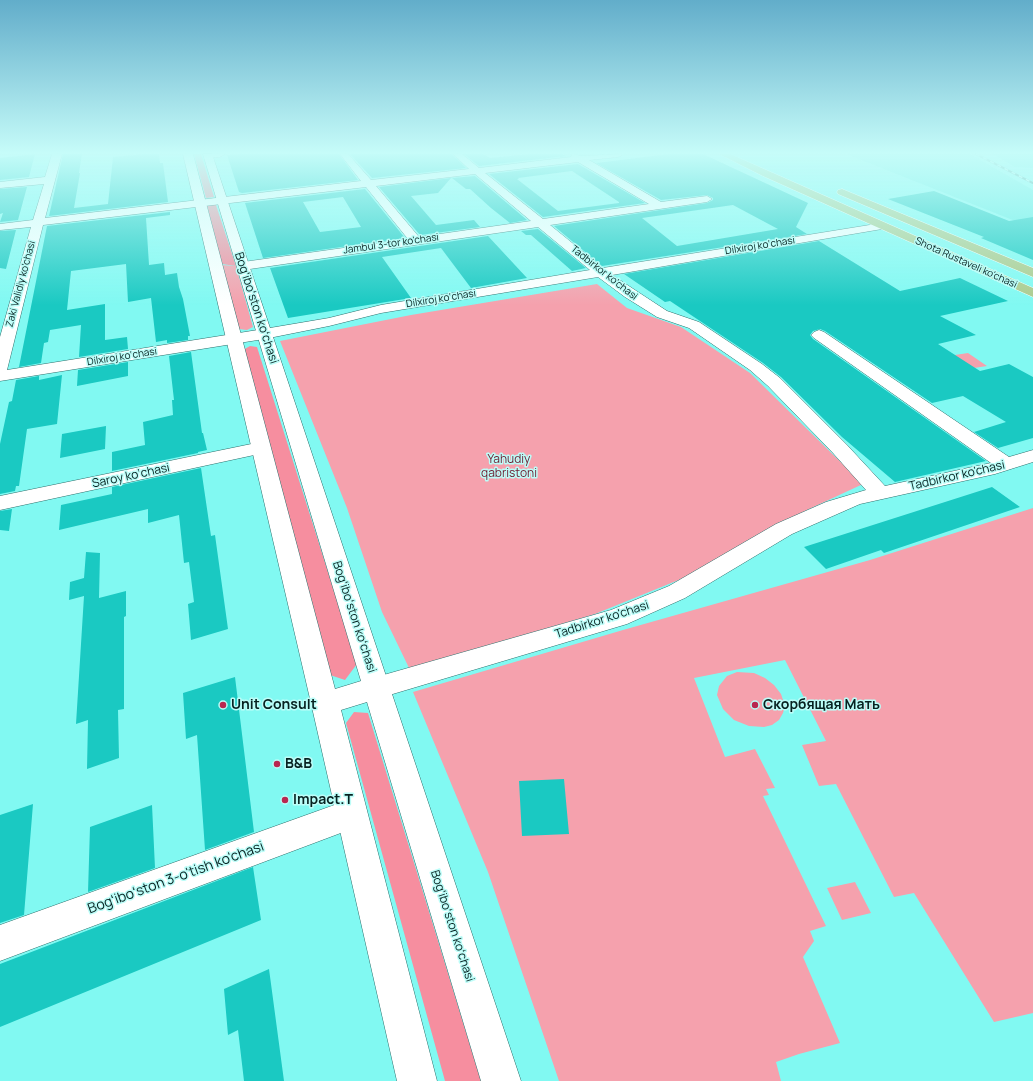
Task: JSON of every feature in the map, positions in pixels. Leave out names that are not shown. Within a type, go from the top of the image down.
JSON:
[{"type":"main road","name":"Shota Rustaveli ko'chasi","points":[[835,204],[1033,293]]},
{"type":"main road","name":"Shota Rustaveli ko'chasi","points":[[871,204],[1033,273]]},
{"type":"street","name":"Zaki Validiy ko'chasi","points":[[0,368],[14,287],[43,204]]},
{"type":"street","points":[[0,227],[191,204]]},
{"type":"street","name":"Bogʻiboʻston koʻchasi","points":[[211,204],[234,339],[417,1081]]},
{"type":"street","name":"Bogʻiboʻston koʻchasi","points":[[212,204],[243,266],[501,1081]]},
{"type":"street","points":[[386,204],[415,240]]},
{"type":"street","name":"Tadbirkor ko'chasi","points":[[520,204],[600,272],[630,294],[662,314],[694,325],[756,367],[774,382],[840,449],[880,493]]},
{"type":"street","name":"Jambul 3-tor ko'chasi","points":[[243,266],[415,240],[670,204]]},
{"type":"street","name":"Dilxiroj ko‘chasi","points":[[0,376],[264,334],[329,322],[382,309],[882,226]]},
{"type":"street","points":[[818,335],[1007,465]]},
{"type":"street","name":"Saroy ko‘chasi","points":[[0,503],[261,448]]},
{"type":"street","name":"Tadbirkor ko'chasi","points":[[325,703],[618,617],[676,592],[763,540],[790,526],[855,499],[1007,465],[1033,456]]},
{"type":"street","name":"Bogʻiboʻston 3-o'tish ko'chasi","points":[[0,943],[351,814]]},
{"type":"shaded area","points":[[973,204],[1033,204],[1033,228]]},
{"type":"shaded area","points":[[216,205],[236,266],[222,264],[207,206]]},
{"type":"shaded area","points":[[250,346],[257,347],[357,664],[345,680],[330,675],[243,350]]},
{"type":"shaded area","points":[[354,712],[368,713],[481,1081],[445,1081],[346,723]]},
{"type":"green space","points":[[222,265],[236,266],[253,327],[247,330],[239,329]]},
{"type":"green space","name":"Yahudiy qabristoni","points":[[597,284],[627,308],[681,327],[750,373],[863,484],[807,510],[686,577],[595,614],[410,670],[382,612],[347,508],[280,341],[411,315]]},
{"type":"green space","points":[[968,353],[987,366],[947,372],[929,359]]},
{"type":"green space","points":[[1033,508],[1033,1013],[994,1022],[914,893],[894,897],[836,784],[819,786],[802,745],[826,741],[785,660],[694,678],[725,757],[755,749],[775,788],[766,789],[769,795],[763,796],[826,926],[810,931],[814,941],[803,957],[840,1043],[776,1062],[781,1081],[559,1081],[488,872],[413,692],[623,630],[870,560]]},
{"type":"green space","points":[[737,672],[754,673],[765,678],[774,685],[781,694],[785,706],[779,720],[772,725],[764,727],[749,726],[734,720],[723,709],[717,695],[719,686],[727,676]]},
{"type":"green space","points":[[855,882],[871,913],[842,920],[827,888]]},
{"type":"building","points":[[0,204],[22,204],[18,220],[0,222],[3,213],[0,214]]},
{"type":"building","points":[[52,204],[75,204],[74,208],[104,204],[147,204],[49,216]]},
{"type":"building","points":[[245,204],[304,204],[320,232],[361,227],[347,204],[378,204],[405,238],[263,258]]},
{"type":"building","points":[[394,204],[418,204],[436,225],[474,220],[480,227],[420,235]]},
{"type":"building","points":[[487,204],[509,204],[527,220],[510,223]]},
{"type":"building","points":[[527,204],[550,204],[558,211],[608,204],[634,204],[543,217]]},
{"type":"building","points":[[697,204],[807,204],[796,227],[807,234],[602,266],[554,226]],"holes":[[[733,205],[778,229],[677,246],[642,218]]]},
{"type":"building","points":[[902,204],[968,204],[1009,221],[1033,217],[1033,260],[981,238],[984,237]]},
{"type":"building","points":[[170,212],[170,215],[146,218],[149,265],[164,263],[165,275],[177,273],[190,336],[188,336],[188,340],[167,343],[167,340],[156,342],[151,298],[128,302],[126,264],[71,271],[67,310],[105,304],[105,340],[127,337],[128,349],[79,357],[81,325],[50,330],[48,342],[44,343],[41,363],[19,367],[47,226]]},
{"type":"building","points":[[538,229],[586,268],[572,271],[531,235],[526,235],[521,231]]},
{"type":"building","points":[[16,230],[6,269],[0,268],[0,231]]},
{"type":"building","points":[[488,236],[527,278],[471,288],[441,248],[382,257],[411,298],[288,318],[270,268]]},
{"type":"building","points":[[819,241],[900,291],[960,278],[1008,301],[940,316],[976,335],[938,344],[980,371],[1009,364],[1033,377],[1033,438],[998,448],[974,432],[1006,422],[963,396],[932,403],[825,331],[820,329],[813,331],[810,335],[813,339],[986,461],[895,482],[842,437],[781,377],[763,363],[670,301],[665,302],[624,274]]},
{"type":"building","points":[[191,352],[202,433],[207,450],[112,471],[112,452],[145,445],[143,422],[173,415],[172,400],[174,400],[169,356]]},
{"type":"building","points":[[128,362],[128,376],[77,386],[78,370]]},
{"type":"building","points":[[62,375],[57,424],[27,429],[19,486],[16,486],[15,491],[0,494],[0,444],[9,402],[12,401],[16,380],[39,376],[39,380]]},
{"type":"building","points":[[106,426],[105,449],[60,458],[62,434]]},
{"type":"building","points":[[201,468],[211,536],[215,535],[228,629],[191,640],[188,604],[194,602],[189,562],[184,563],[179,515],[148,523],[148,509],[59,530],[61,505],[112,494],[112,487]]},
{"type":"building","points":[[992,487],[1020,507],[884,553],[881,550],[826,569],[804,547]]},
{"type":"building","points":[[12,509],[9,531],[0,530],[0,511]]},
{"type":"building","points":[[86,552],[100,553],[99,598],[126,591],[126,616],[124,617],[124,709],[118,710],[119,758],[87,769],[88,720],[76,724],[84,596],[69,600],[70,582],[84,578]]},
{"type":"building","points":[[235,677],[254,832],[205,850],[197,735],[186,739],[183,693]]},
{"type":"building","points":[[564,779],[569,834],[522,836],[519,781]]},
{"type":"building","points":[[33,804],[24,915],[0,923],[0,815]]},
{"type":"building","points":[[152,805],[155,868],[88,892],[90,827]]},
{"type":"building","points":[[253,867],[261,920],[0,1027],[0,964]]},
{"type":"building","points":[[269,969],[284,1081],[244,1081],[238,1030],[228,1035],[224,989]]},
{"type":"place","name":"Unit Consult","points":[[223,705]]},
{"type":"place","name":"Скорбящая Мать","points":[[755,705]]},
{"type":"place","name":"B&B","points":[[277,764]]},
{"type":"place","name":"Impact.T","points":[[285,800]]}]
